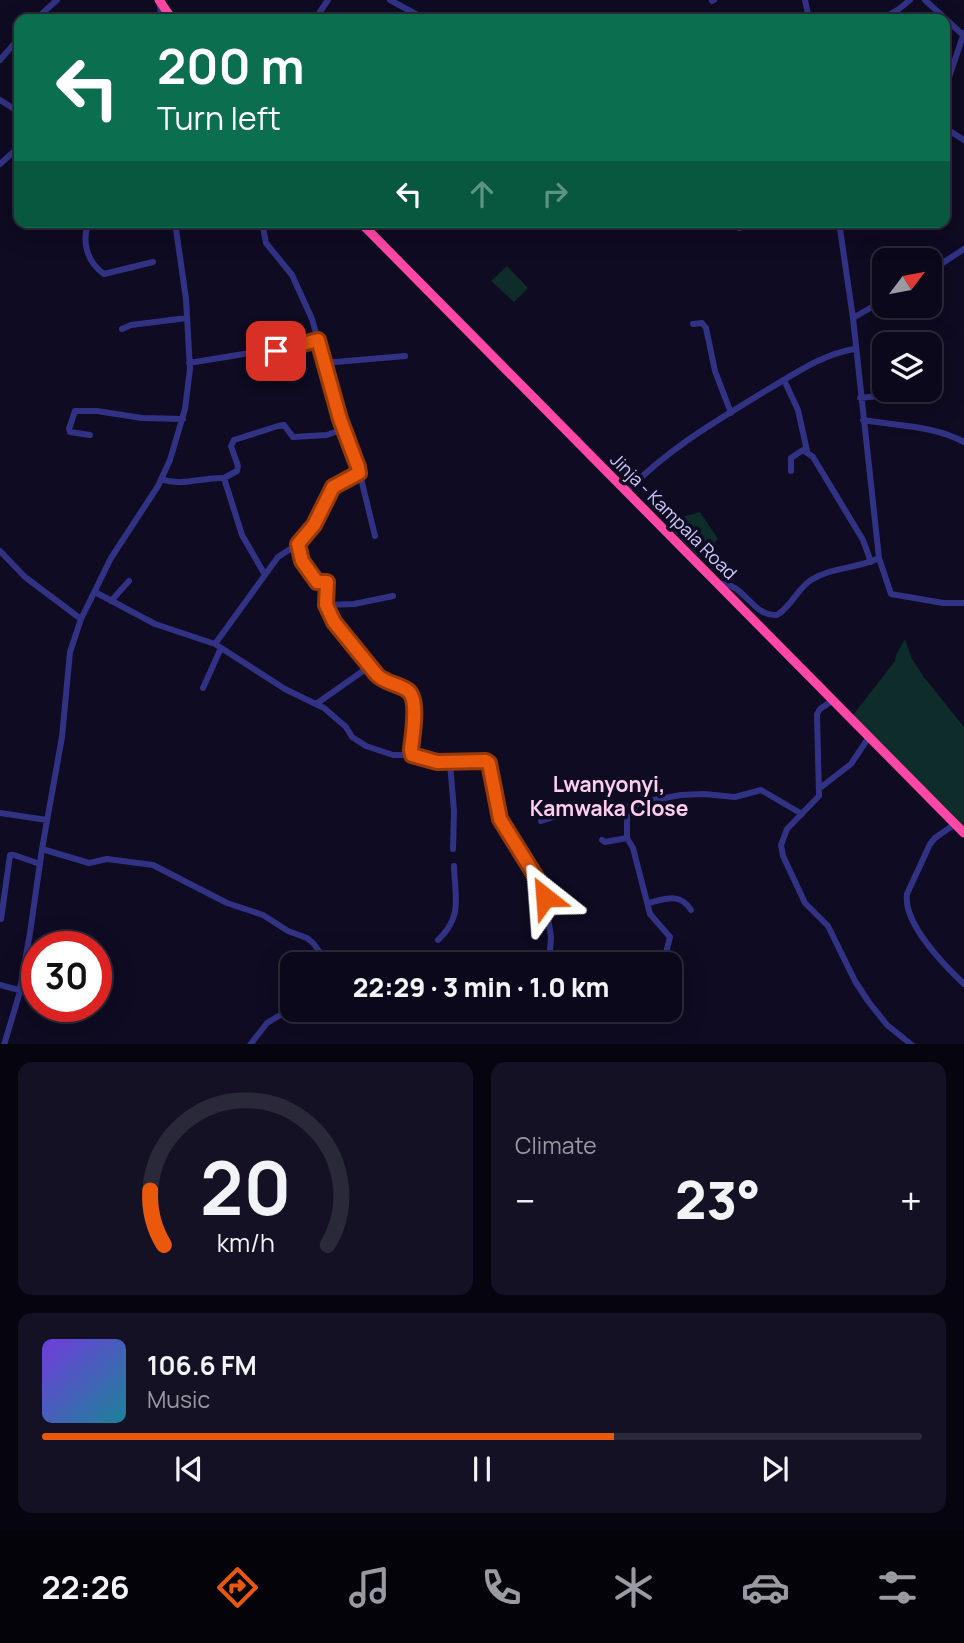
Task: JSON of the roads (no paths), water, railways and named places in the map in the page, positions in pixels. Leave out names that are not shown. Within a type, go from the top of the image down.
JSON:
[{"type":"highway","name":"Jinja - Kampala Road","points":[[366,228],[964,833]]},
{"type":"street","points":[[42,14],[57,0]]},
{"type":"street","points":[[390,0],[416,14]]},
{"type":"street","points":[[890,14],[909,0]]},
{"type":"street","points":[[925,0],[941,14]]},
{"type":"street","points":[[950,74],[963,34]]},
{"type":"street","points":[[0,60],[14,44]]},
{"type":"street","points":[[0,164],[14,151]]},
{"type":"street","points":[[87,228],[87,250],[94,265],[104,275],[153,262]]},
{"type":"street","points":[[4,1044],[20,990],[62,737],[70,652],[81,619],[111,558],[161,479],[183,419],[189,363],[187,318],[176,228]]},
{"type":"street","points":[[263,228],[266,243],[298,286],[318,340],[343,429],[359,473],[375,536]]},
{"type":"street","points":[[840,228],[853,318],[854,349],[878,558],[891,594],[943,603],[964,603]]},
{"type":"street","points":[[942,263],[964,249]]},
{"type":"street","points":[[853,318],[872,307]]},
{"type":"street","points":[[122,329],[131,325],[187,318]]},
{"type":"street","points":[[693,324],[702,323],[706,328],[715,371],[731,413]]},
{"type":"street","points":[[189,363],[250,353],[262,354],[318,340]]},
{"type":"street","points":[[626,491],[654,463],[693,436],[825,356],[854,349]]},
{"type":"street","points":[[324,363],[405,356]]},
{"type":"street","points":[[784,380],[798,410],[807,451],[833,488],[863,540],[871,562]]},
{"type":"street","points":[[860,398],[872,397]]},
{"type":"street","points":[[90,435],[70,432],[75,411],[183,419]]},
{"type":"street","points":[[863,420],[897,426],[916,426],[964,442]]},
{"type":"street","points":[[161,479],[193,483],[224,478],[237,471],[238,466],[231,446],[234,440],[278,426],[284,425],[293,438],[327,435],[343,429]]},
{"type":"street","points":[[791,471],[791,458],[797,453],[807,451]]},
{"type":"street","points":[[203,688],[218,646],[278,557],[298,544],[314,525],[333,487],[359,473]]},
{"type":"street","points":[[224,478],[242,535],[265,575]]},
{"type":"street","points":[[298,544],[302,561],[316,580],[327,582],[326,605],[334,622],[381,679],[413,696],[415,704],[412,755]]},
{"type":"street","points":[[0,551],[25,577],[81,619]]},
{"type":"street","points":[[720,584],[731,585],[758,610],[777,615],[789,606],[801,588],[813,579],[878,558]]},
{"type":"street","points":[[111,601],[129,580]]},
{"type":"street","points":[[95,592],[155,624],[218,646],[285,689],[316,704],[335,717],[358,741],[386,754],[401,757],[412,755],[423,760],[450,763],[486,761],[491,766],[500,819],[539,882],[545,897],[551,937],[550,952]]},
{"type":"street","points":[[326,605],[354,604],[393,596]]},
{"type":"street","points":[[316,704],[370,666]]},
{"type":"street","points":[[832,701],[817,714],[819,796],[787,829],[781,845],[783,856],[810,909],[828,926],[868,1002],[887,1025],[911,1044]]},
{"type":"street","points":[[820,788],[851,764],[869,737]]},
{"type":"street","points":[[450,763],[454,811],[453,849]]},
{"type":"street","points":[[541,821],[579,809],[607,811],[681,795],[735,797],[761,790],[802,814]]},
{"type":"street","points":[[627,808],[627,838],[649,903],[650,914],[670,937],[666,952]]},
{"type":"street","points":[[0,813],[47,820]]},
{"type":"street","points":[[955,824],[934,838],[907,894],[906,903],[929,946],[964,984]]},
{"type":"street","points":[[602,840],[605,842],[627,838]]},
{"type":"street","points":[[42,849],[89,863],[107,859],[153,865],[227,903],[263,915],[288,931],[307,938],[320,952]]},
{"type":"street","points":[[1,919],[10,855],[40,864]]},
{"type":"street","points":[[438,940],[448,931],[455,919],[454,866]]},
{"type":"street","points":[[649,903],[669,897],[679,898],[691,910]]},
{"type":"street","points":[[0,985],[20,990]]},
{"type":"street","points":[[251,1044],[268,1023],[280,1016]]},
{"type":"district","name":"Lwanyonyi, Kamwaka Close","points":[[609,796]]}]
